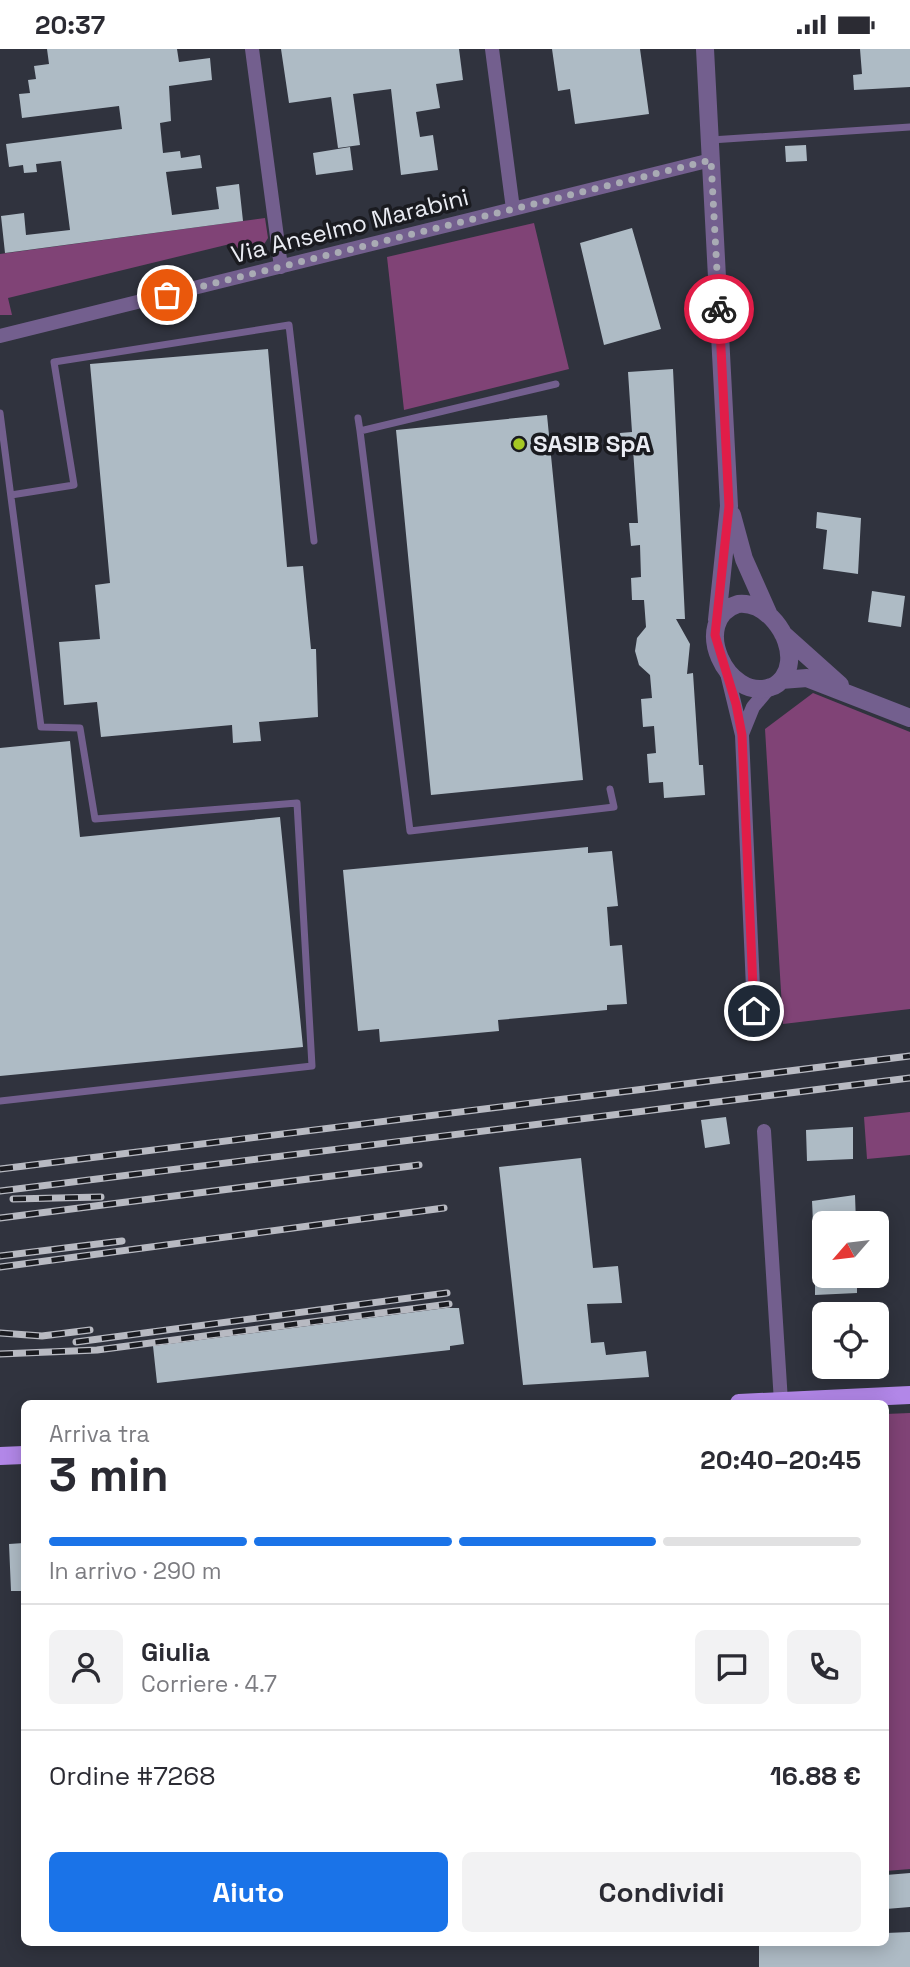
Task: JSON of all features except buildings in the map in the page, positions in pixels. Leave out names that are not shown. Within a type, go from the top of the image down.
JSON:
[{"type":"main road","points":[[819,1400],[910,1395]]},
{"type":"main road","points":[[0,1456],[21,1455]]},
{"type":"street","points":[[252,49],[281,267]]},
{"type":"street","points":[[492,49],[513,209]]},
{"type":"street","points":[[705,49],[729,506],[716,646],[726,668],[742,735],[754,1011]]},
{"type":"street","name":"Via Anselmo Marabini","points":[[0,336],[711,160]]},
{"type":"street","points":[[729,506],[744,559],[768,613],[782,634],[845,690]]},
{"type":"street","points":[[717,619],[724,610],[738,604],[751,604],[768,613]]},
{"type":"street","points":[[742,735],[753,707],[775,684],[789,660],[782,634]]},
{"type":"street","points":[[726,668],[749,688],[807,678],[845,690],[910,718]]},
{"type":"street","points":[[764,1131],[782,1400]]},
{"type":"lane","points":[[710,141],[910,127]]},
{"type":"lane","points":[[11,495],[74,485],[54,362],[289,325],[314,541]]},
{"type":"lane","points":[[360,431],[556,384]]},
{"type":"lane","points":[[0,413],[41,727],[80,728],[95,819],[296,803],[313,1066],[0,1101]]},
{"type":"lane","points":[[358,418],[410,831],[614,807],[610,789]]},
{"type":"shaded area","points":[[265,218],[268,238],[259,252],[238,259],[234,243],[8,298],[12,315],[0,315],[0,254]]},
{"type":"shaded area","points":[[534,223],[569,369],[404,410],[387,257]]},
{"type":"shaded area","points":[[813,693],[910,732],[910,1009],[783,1024],[765,729]]},
{"type":"shaded area","points":[[910,1112],[910,1155],[867,1159],[864,1117]]},
{"type":"shaded area","points":[[910,1413],[910,1869],[889,1871],[889,1414]]},
{"type":"railway","points":[[0,1169],[910,1056]]},
{"type":"railway","points":[[0,1191],[910,1078]]},
{"type":"railway","points":[[0,1218],[419,1165]]},
{"type":"railway","points":[[13,1199],[101,1197]]},
{"type":"railway","points":[[0,1267],[444,1208]]},
{"type":"railway","points":[[0,1256],[122,1241]]},
{"type":"railway","points":[[76,1342],[447,1293]]},
{"type":"railway","points":[[0,1354],[97,1350],[449,1304]]},
{"type":"railway","points":[[0,1333],[42,1336],[90,1330]]},
{"type":"way so far","points":[[167,295],[711,160],[719,309]]},
{"type":"place","name":"SASIB SpA","points":[[519,444]]},
{"type":"route","points":[[719,309],[729,506],[715,635],[716,646],[726,668],[736,704],[742,735],[754,1011]]}]
